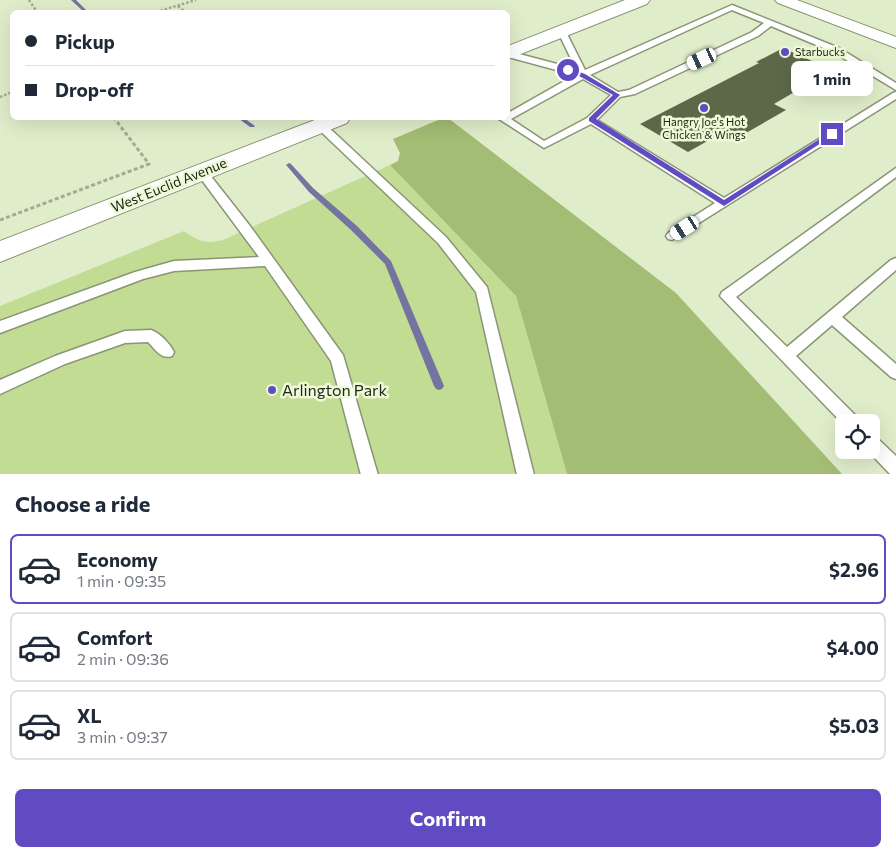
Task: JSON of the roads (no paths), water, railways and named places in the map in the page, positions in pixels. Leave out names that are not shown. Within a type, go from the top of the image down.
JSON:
[{"type":"main road","points":[[510,52],[641,0]]},
{"type":"main road","name":"West Euclid Avenue","points":[[0,252],[329,121]]},
{"type":"street","points":[[783,0],[896,43]]},
{"type":"lane","points":[[510,115],[583,75],[732,7],[836,50],[896,87]]},
{"type":"lane","points":[[506,120],[544,145],[592,120],[616,95],[632,92],[755,34],[770,23]]},
{"type":"lane","points":[[562,32],[583,75]]},
{"type":"lane","points":[[510,54],[583,75],[616,95]]},
{"type":"lane","points":[[672,236],[896,95]]},
{"type":"lane","points":[[592,120],[724,204]]},
{"type":"lane","points":[[329,121],[442,240],[482,291],[526,474]]},
{"type":"lane","points":[[202,172],[338,359],[370,474]]},
{"type":"lane","points":[[843,414],[727,296],[896,172]]},
{"type":"lane","points":[[0,327],[140,275],[174,266],[267,260]]},
{"type":"lane","points":[[786,356],[896,263]]},
{"type":"lane","points":[[832,317],[896,373]]},
{"type":"lane","points":[[0,387],[60,360],[125,337],[151,336],[166,352]]},
{"type":"lane","points":[[880,452],[896,468]]},
{"type":"waterway","points":[[73,0],[84,10]]},
{"type":"waterway","points":[[244,120],[252,126]]},
{"type":"waterway","points":[[289,165],[311,190],[354,228],[388,263],[439,386]]},
{"type":"place","name":"Starbucks","points":[[785,52]]},
{"type":"place","name":"Hangry Joe's Hot Chicken & Wings","points":[[704,108]]},
{"type":"place","name":"Arlington Park","points":[[272,390]]}]
